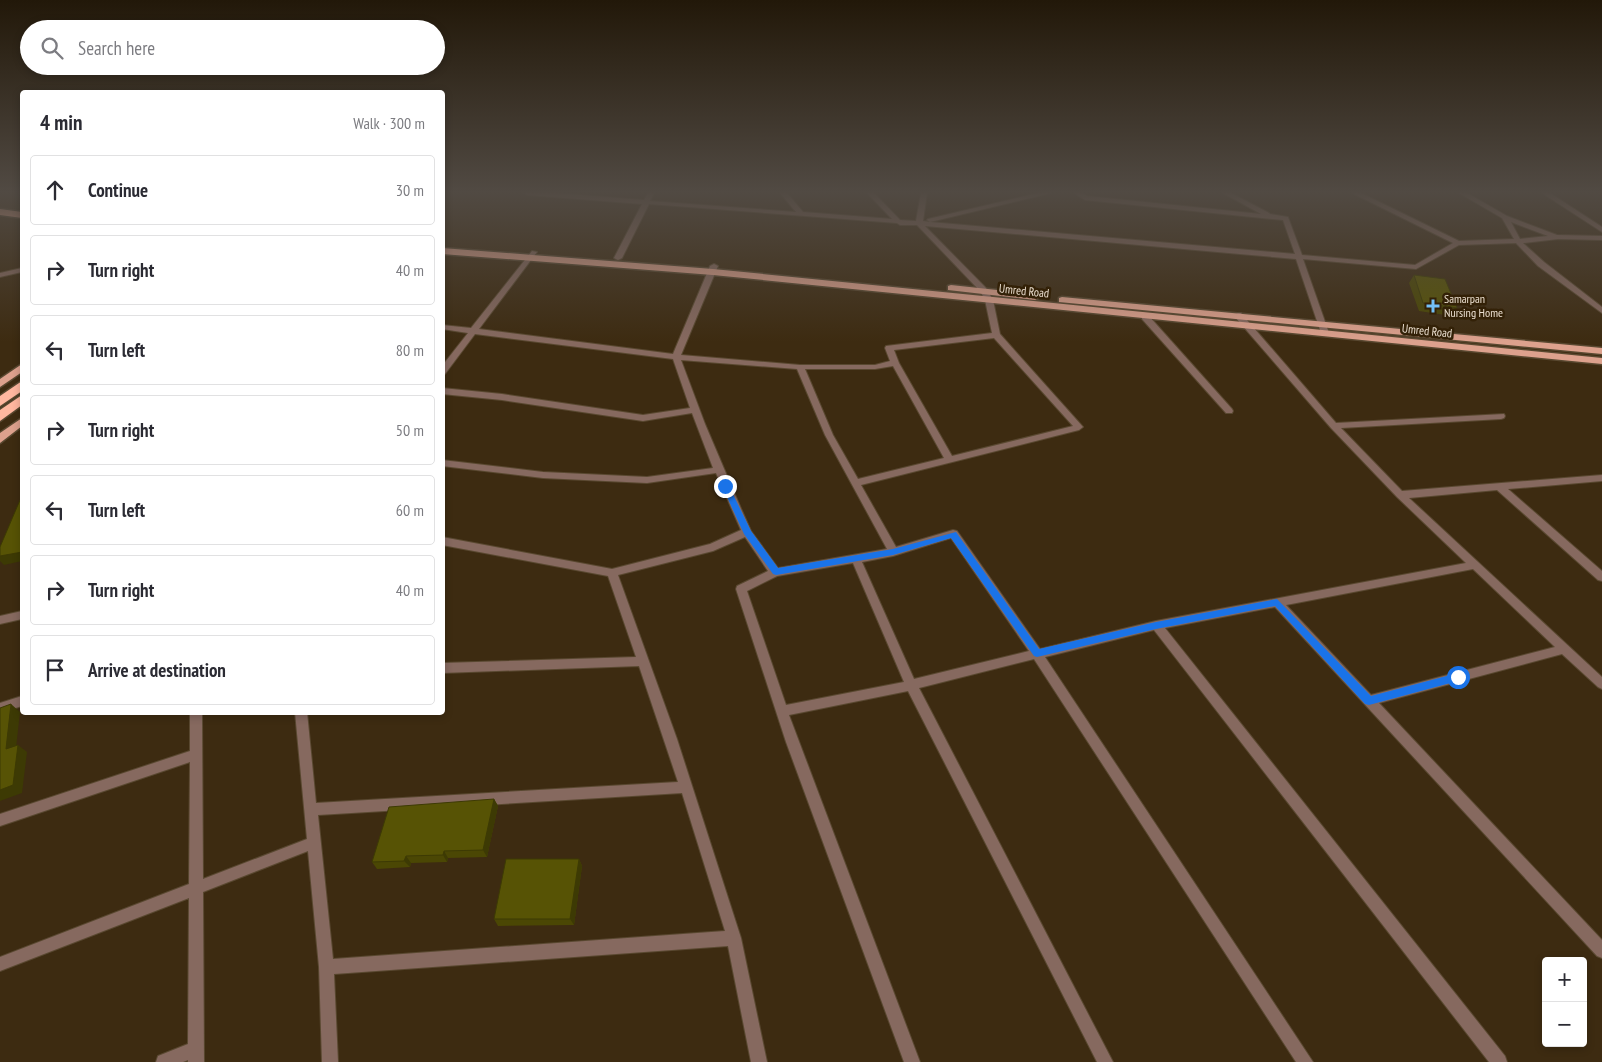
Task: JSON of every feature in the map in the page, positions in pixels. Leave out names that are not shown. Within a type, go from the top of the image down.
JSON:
[{"type":"highway","points":[[0,402],[20,387]]},
{"type":"highway","points":[[0,417],[20,401]]},
{"type":"main road","points":[[445,244],[532,255],[618,258],[713,270],[983,290],[1238,315],[1324,328],[1602,351]]},
{"type":"main road","name":"Umred Road","points":[[445,251],[532,255],[713,270],[1145,317],[1247,326],[1324,328],[1602,361]]},
{"type":"main road","points":[[0,384],[20,369]]},
{"type":"main road","points":[[0,439],[20,423]]},
{"type":"street","points":[[618,258],[626,243]]},
{"type":"street","points":[[856,483],[1079,427],[996,335],[989,300],[983,290],[938,243]]},
{"type":"street","points":[[1132,243],[1416,267],[1458,243],[1471,243]]},
{"type":"street","points":[[1295,243],[1324,328]]},
{"type":"street","points":[[1520,243],[1541,264],[1602,310]]},
{"type":"street","points":[[445,368],[532,255]]},
{"type":"street","points":[[0,275],[20,270]]},
{"type":"street","points":[[713,270],[676,357],[694,410],[718,470],[747,532],[776,572]]},
{"type":"street","points":[[1238,315],[1334,426],[1400,495],[1602,684]]},
{"type":"street","points":[[1145,317],[1229,412]]},
{"type":"street","points":[[445,327],[676,357],[800,367],[875,367],[895,363]]},
{"type":"street","points":[[949,459],[895,363],[889,348],[996,335]]},
{"type":"street","points":[[800,367],[829,435],[893,552]]},
{"type":"street","points":[[445,391],[502,397],[642,418],[694,410]]},
{"type":"street","points":[[1334,426],[1501,416]]},
{"type":"street","points":[[445,463],[543,475],[647,480],[718,470]]},
{"type":"street","points":[[1400,495],[1597,479],[1602,486]]},
{"type":"street","points":[[1498,486],[1602,577]]},
{"type":"street","points":[[445,542],[612,573],[713,547],[747,532]]},
{"type":"street","points":[[912,1062],[782,711],[740,589],[776,572],[893,552],[953,534],[1037,654],[1305,1062]]},
{"type":"street","points":[[856,559],[911,684],[1105,1062]]},
{"type":"street","points":[[782,711],[911,684],[1156,625],[1475,565]]},
{"type":"street","points":[[612,573],[686,787],[734,938],[759,1062]]},
{"type":"street","points":[[1277,602],[1602,951]]},
{"type":"street","points":[[0,620],[20,615]]},
{"type":"street","points":[[1156,625],[1499,1062]]},
{"type":"street","points":[[1369,701],[1564,649]]},
{"type":"street","points":[[445,668],[643,661]]},
{"type":"street","points":[[0,708],[20,702]]},
{"type":"street","points":[[164,1062],[197,1055],[196,715]]},
{"type":"street","points":[[301,715],[326,967],[330,1062]]},
{"type":"street","points":[[0,820],[195,754]]},
{"type":"street","points":[[311,809],[686,787]]},
{"type":"street","points":[[0,964],[313,843]]},
{"type":"street","points":[[326,967],[734,938]]},
{"type":"building","points":[[1414,275],[1445,279],[1457,308],[1423,303]]},
{"type":"building","points":[[20,500],[20,552],[0,556],[0,547]]},
{"type":"building","points":[[11,704],[6,749],[18,745],[13,785],[0,790],[0,708]]},
{"type":"building","points":[[494,799],[483,850],[444,851],[443,855],[406,856],[404,861],[372,862],[389,807]]},
{"type":"building","points":[[506,859],[579,859],[570,919],[494,919]]},
{"type":"place","name":"Samarpan Nursing Home","points":[[1433,306]]},
{"type":"route","points":[[725,486],[747,532],[776,572],[893,552],[953,534],[1037,654],[1156,625],[1277,602],[1369,701],[1458,677]]}]
